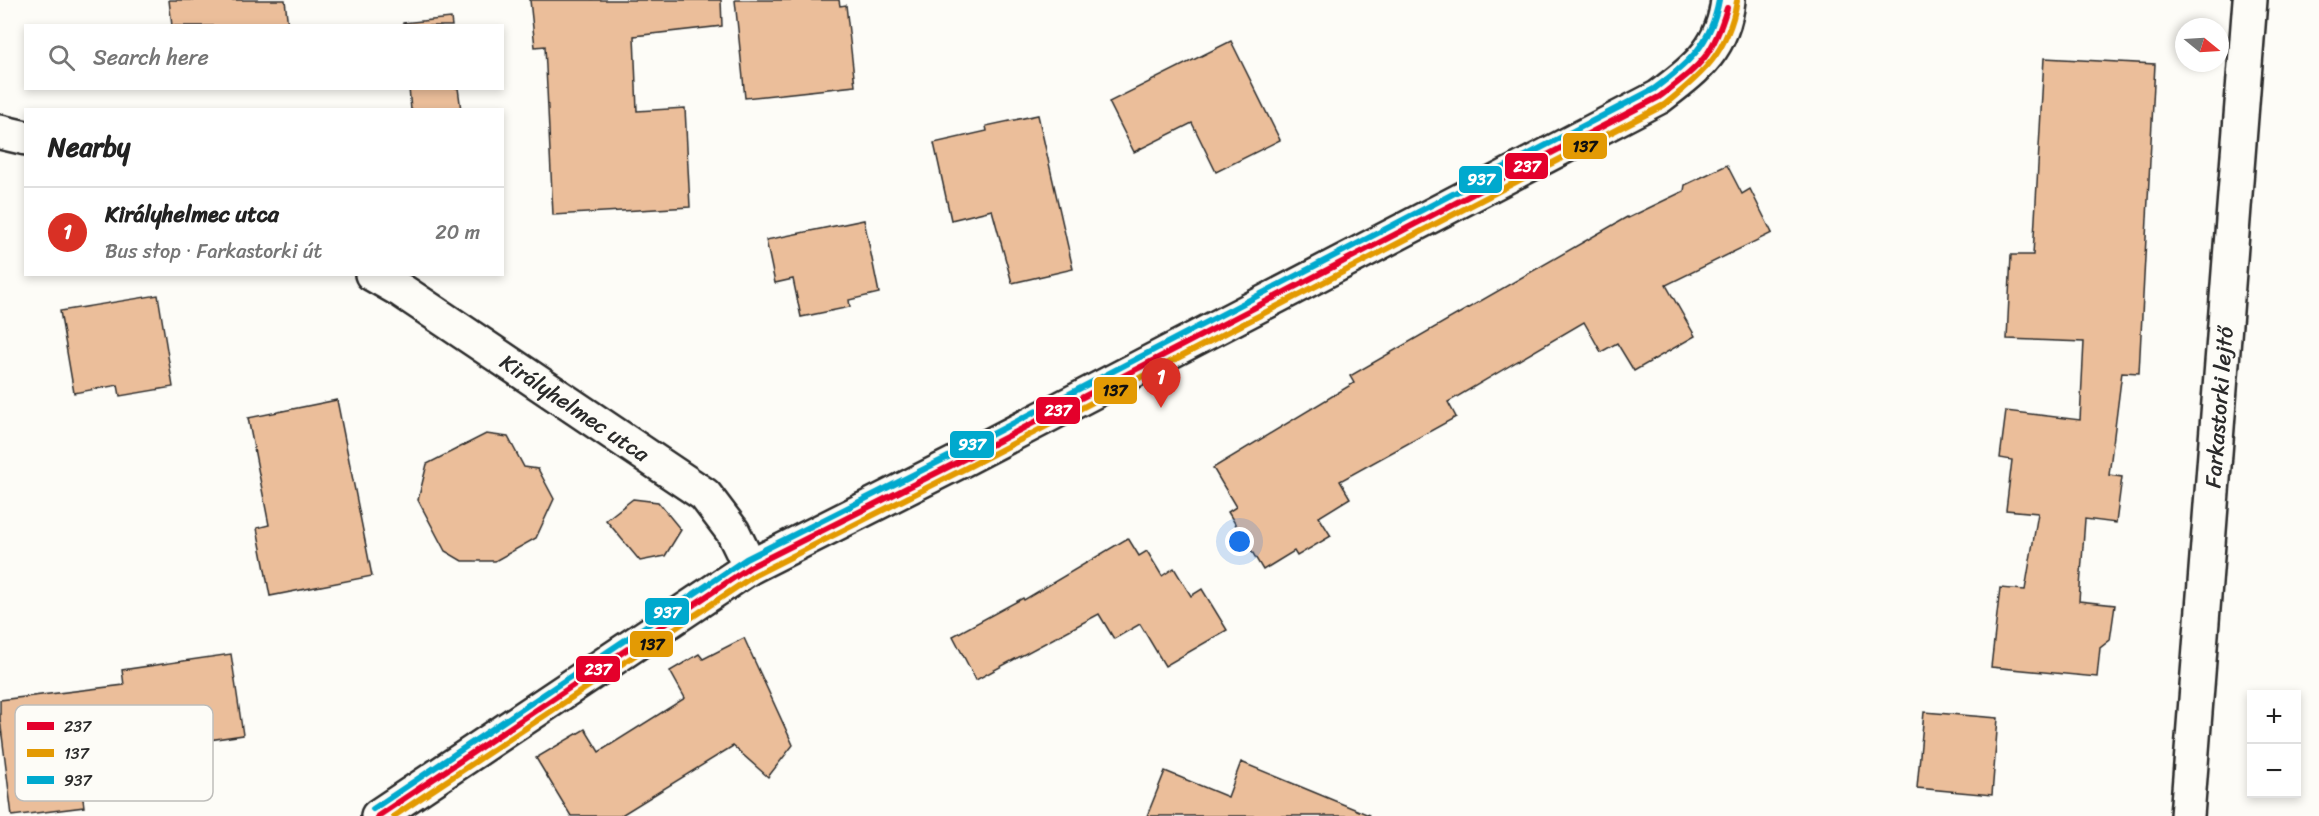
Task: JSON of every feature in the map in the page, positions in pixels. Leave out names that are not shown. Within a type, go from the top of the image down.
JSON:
[{"type":"street","name":"Farkastorki lejtő","points":[[2187,816],[2250,0]]},
{"type":"street","points":[[378,816],[750,567],[1008,437],[1659,97],[1700,65],[1718,38],[1734,3]]},
{"type":"street","points":[[0,132],[24,138]]},
{"type":"street","name":"Királyhelmec utca","points":[[376,276],[402,291],[705,495],[733,532],[750,567]]},
{"type":"building","points":[[169,0],[285,0],[288,24],[172,24]]},
{"type":"building","points":[[530,0],[721,0],[722,26],[634,36],[637,111],[685,108],[690,207],[553,215],[545,46],[535,47]]},
{"type":"building","points":[[735,0],[839,0],[840,6],[846,5],[855,86],[745,98]]},
{"type":"building","points":[[451,18],[452,24],[403,24]]},
{"type":"building","points":[[1231,41],[1280,140],[1216,172],[1192,123],[1134,152],[1109,102]]},
{"type":"building","points":[[2044,58],[2155,64],[2139,373],[2122,372],[2109,475],[2122,477],[2116,523],[2085,519],[2079,601],[2115,605],[2110,640],[2100,648],[2097,677],[1991,667],[2000,588],[2025,590],[2038,513],[2006,510],[2012,460],[2000,458],[2006,411],[2080,420],[2084,342],[2007,339],[2011,255],[2033,255]]},
{"type":"building","points":[[409,90],[458,90],[461,108],[411,108]]},
{"type":"building","points":[[1038,115],[1073,269],[1012,283],[992,210],[951,220],[934,143],[987,131],[986,126]]},
{"type":"building","points":[[1727,165],[1742,194],[1750,189],[1772,233],[1666,285],[1695,336],[1634,371],[1617,343],[1601,352],[1584,322],[1448,402],[1456,417],[1340,481],[1350,498],[1319,517],[1331,536],[1297,556],[1294,551],[1263,570],[1228,512],[1236,507],[1213,468],[1354,383],[1350,376],[1627,217],[1684,191],[1685,185]]},
{"type":"building","points":[[864,220],[879,293],[849,300],[850,307],[801,317],[793,279],[775,283],[766,240]]},
{"type":"building","points":[[158,295],[173,387],[120,396],[118,385],[74,393],[60,311]]},
{"type":"building","points":[[337,400],[372,576],[270,596],[257,528],[269,525],[248,418]]},
{"type":"building","points":[[486,434],[508,437],[524,467],[538,469],[554,499],[536,538],[495,561],[462,561],[445,551],[418,500],[427,464]]},
{"type":"building","points":[[633,499],[658,502],[681,530],[665,556],[640,561],[606,520]]},
{"type":"building","points":[[1128,538],[1139,556],[1147,551],[1162,576],[1174,568],[1191,596],[1202,589],[1227,630],[1165,666],[1140,624],[1114,639],[1099,614],[976,680],[953,636],[1023,598],[1024,600]]},
{"type":"building","points":[[744,638],[793,745],[768,777],[733,746],[620,816],[571,816],[536,758],[585,729],[599,752],[685,698],[670,671],[699,654],[703,659]]},
{"type":"building","points":[[231,654],[243,735],[213,739],[213,705],[15,705],[15,801],[83,801],[84,807],[12,816],[0,719],[0,700],[124,685],[122,670]]},
{"type":"building","points":[[1924,712],[1998,718],[1992,795],[1917,788]]},
{"type":"building","points":[[1241,762],[1369,816],[1147,816],[1165,771],[1228,797]]},
{"type":"transit line","name":"937","points":[[373,809],[746,559],[962,450],[1654,89],[1696,52],[1710,29],[1719,0]]},
{"type":"transit line","name":"137","points":[[394,816],[755,575],[970,466],[1664,105],[1691,83],[1712,60],[1727,34],[1737,1]]},
{"type":"transit line","name":"237","points":[[378,816],[750,567],[966,458],[1659,97],[1702,60],[1716,39],[1727,8]]},
{"type":"place","name":"Királyhelmec utca","points":[[1161,408]]}]
